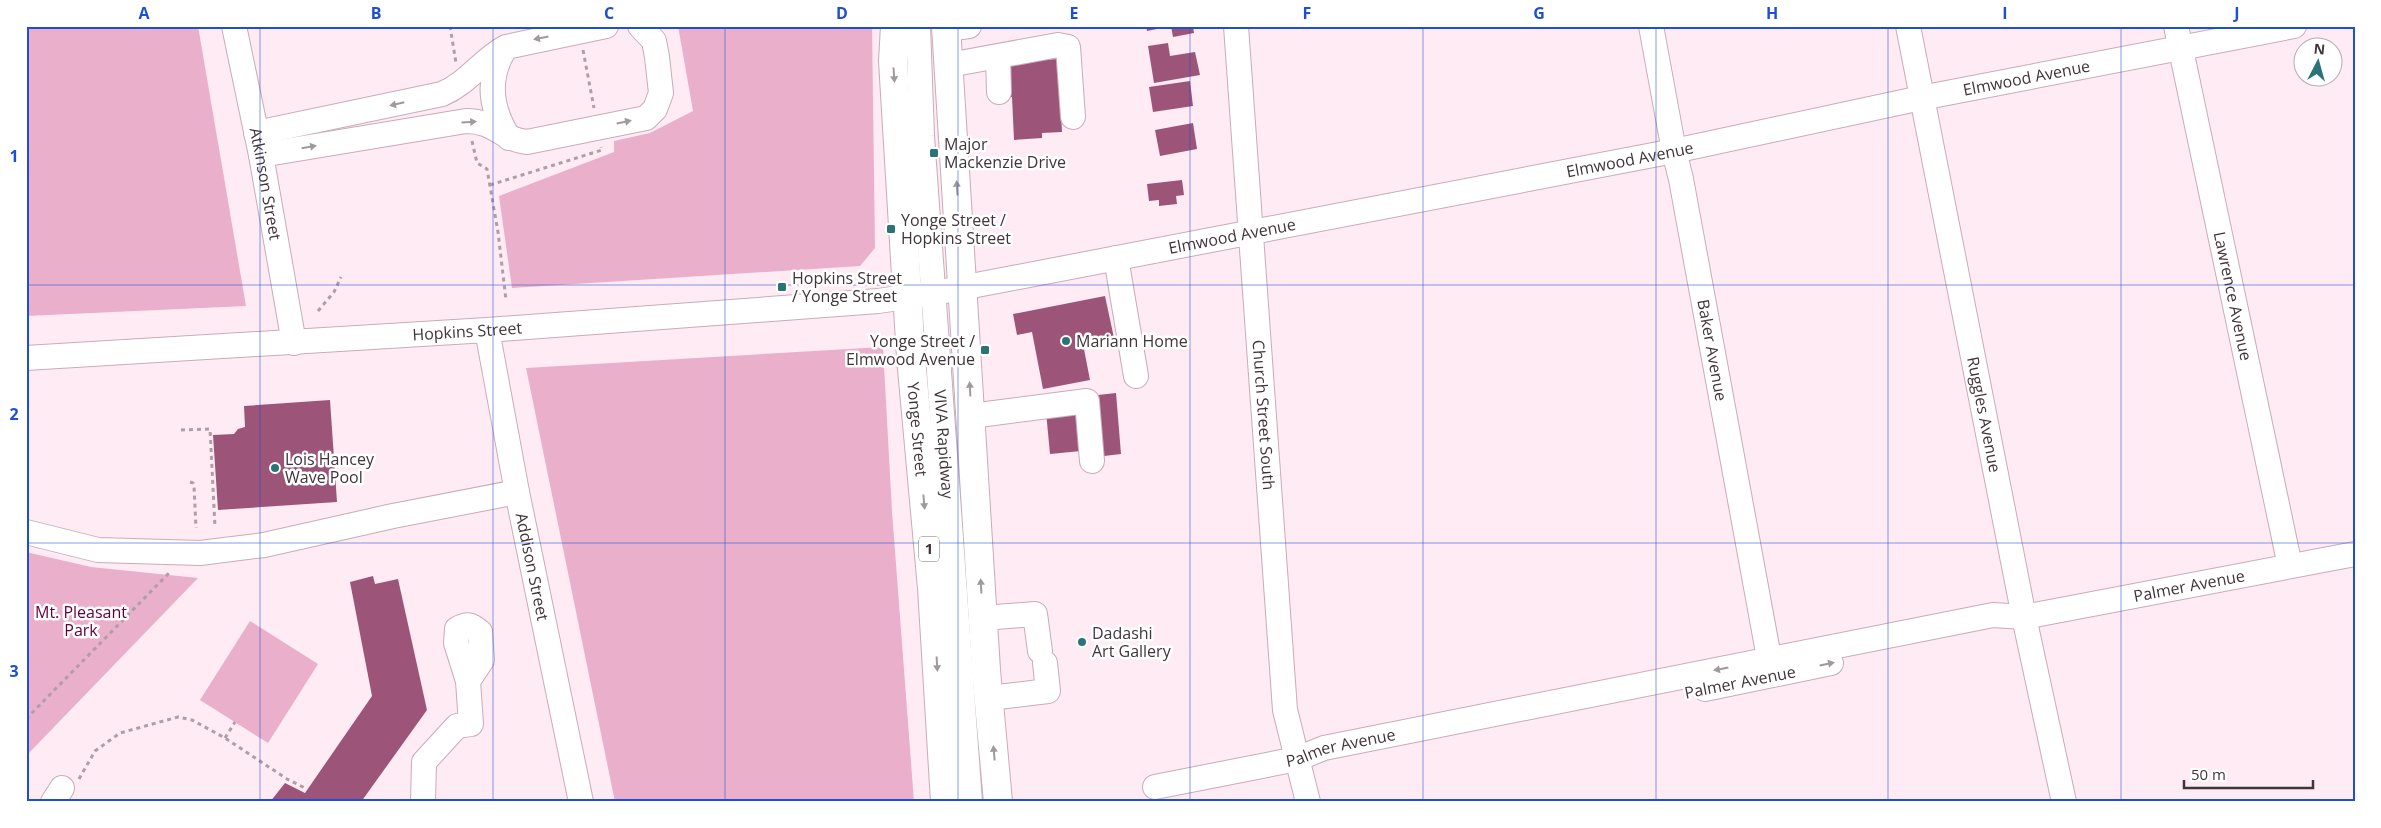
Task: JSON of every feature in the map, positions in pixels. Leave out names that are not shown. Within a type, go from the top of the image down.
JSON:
[{"type":"main road","name":"Yonge Street","points":[[895,26],[893,61],[922,295],[911,358],[932,588],[945,802]]},
{"type":"main road","points":[[954,27],[949,65],[983,618],[998,802]]},
{"type":"street","name":"Atkinson Street","points":[[234,26],[261,155],[294,342]]},
{"type":"street","points":[[256,132],[442,94],[464,82],[493,54],[506,47],[606,26]]},
{"type":"street","points":[[261,155],[466,121],[480,121],[492,125],[509,138],[528,142],[646,118],[660,102],[661,85],[654,41],[640,26]]},
{"type":"street","name":"VIVA Rapidway","points":[[918,26],[922,136],[922,295],[970,802]]},
{"type":"street","name":"Church Street South","points":[[1236,26],[1285,710],[1308,802]]},
{"type":"street","name":"Baker Avenue","points":[[1651,26],[1674,151],[1681,178],[1771,667]]},
{"type":"street","name":"Ruggles Avenue","points":[[1908,26],[2024,617],[2064,802]]},
{"type":"street","name":"Elmwood Avenue","points":[[963,289],[1674,151],[1921,98],[2178,37],[2294,26]]},
{"type":"street","name":"Lawrence Avenue","points":[[2178,37],[2290,566]]},
{"type":"street","points":[[949,65],[1058,45],[1068,47],[1073,117]]},
{"type":"street","points":[[506,47],[496,64],[492,79],[495,110],[509,138]]},
{"type":"street","points":[[998,57],[999,92]]},
{"type":"street","points":[[1116,258],[1136,376]]},
{"type":"street","name":"Hopkins Street","points":[[26,358],[487,330],[878,301],[963,289]]},
{"type":"street","name":"Addison Street","points":[[487,330],[517,492],[581,802]]},
{"type":"street","points":[[971,416],[1087,401],[1092,462]]},
{"type":"street","points":[[26,532],[98,550],[200,553],[264,546],[393,516],[517,492]]},
{"type":"street","name":"Palmer Avenue","points":[[1154,787],[1297,759],[1335,760],[1771,667],[2009,626],[2024,617],[2355,554]]},
{"type":"street","points":[[983,618],[1035,614],[1048,690],[989,698]]},
{"type":"street","points":[[423,802],[424,762],[457,726],[471,724],[468,681]]},
{"type":"path","points":[[450,26],[457,68]]},
{"type":"path","points":[[582,49],[594,112]]},
{"type":"path","points":[[471,137],[477,163],[487,169],[506,300]]},
{"type":"path","points":[[490,185],[602,150],[601,142]]},
{"type":"path","points":[[318,311],[334,292],[341,277]]},
{"type":"path","points":[[181,430],[210,429],[215,527]]},
{"type":"path","points":[[190,482],[193,482],[194,486],[196,528]]},
{"type":"path","points":[[26,719],[170,572]]},
{"type":"path","points":[[58,795],[72,793],[95,751],[120,733],[178,718],[192,720],[225,738],[287,780],[308,789]]},
{"type":"path","points":[[225,738],[236,722]]},
{"type":"green space","points":[[26,26],[198,26],[246,306],[26,316]]},
{"type":"green space","points":[[678,26],[872,26],[875,248],[860,266],[512,288],[499,196],[614,152],[614,141],[650,133],[693,111]]},
{"type":"green space","points":[[883,347],[892,511],[914,802],[615,802],[526,368]]},
{"type":"green space","name":"Mt. Pleasant Park","points":[[26,552],[91,567],[198,578],[26,756]]},
{"type":"green space","points":[[250,621],[318,664],[268,743],[200,700]]},
{"type":"building","points":[[1146,26],[1167,26],[1167,27],[1147,31]]},
{"type":"building","points":[[1171,26],[1193,26],[1194,33],[1173,37]]},
{"type":"building","points":[[1168,43],[1170,56],[1195,52],[1200,75],[1154,83],[1148,46]]},
{"type":"building","points":[[1058,59],[1062,132],[1042,133],[1042,138],[1014,140],[1012,97],[1002,98],[1006,62]]},
{"type":"building","points":[[1190,81],[1193,106],[1153,112],[1149,87]]},
{"type":"building","points":[[1193,123],[1197,149],[1160,156],[1155,130]]},
{"type":"building","points":[[1182,180],[1184,195],[1176,196],[1177,204],[1159,206],[1159,200],[1149,201],[1147,184]]},
{"type":"building","name":"Mariann Home","points":[[1105,296],[1114,338],[1083,344],[1090,380],[1043,389],[1032,332],[1017,335],[1013,314]]},
{"type":"building","points":[[1116,393],[1121,454],[1104,456],[1098,395]]},
{"type":"building","name":"Lois Hancey Wave Pool","points":[[330,400],[337,502],[218,510],[213,435],[234,434],[238,429],[245,427],[244,406]]},
{"type":"building","points":[[1078,409],[1081,451],[1050,454],[1046,412]]},
{"type":"building","points":[[373,576],[375,584],[398,579],[427,710],[361,802],[270,802],[285,783],[305,793],[372,696],[350,582]]},
{"type":"place","name":"Major Mackenzie Drive","points":[[934,153]]},
{"type":"place","name":"Yonge Street / Hopkins Street","points":[[891,229]]},
{"type":"place","name":"Hopkins Street / Yonge Street","points":[[782,287]]},
{"type":"place","name":"Mariann Home","points":[[1066,341]]},
{"type":"place","name":"Yonge Street / Elmwood Avenue","points":[[985,350]]},
{"type":"place","name":"Lois Hancey Wave Pool","points":[[275,468]]},
{"type":"place","name":"Dadashi Art Gallery","points":[[1082,642]]}]
